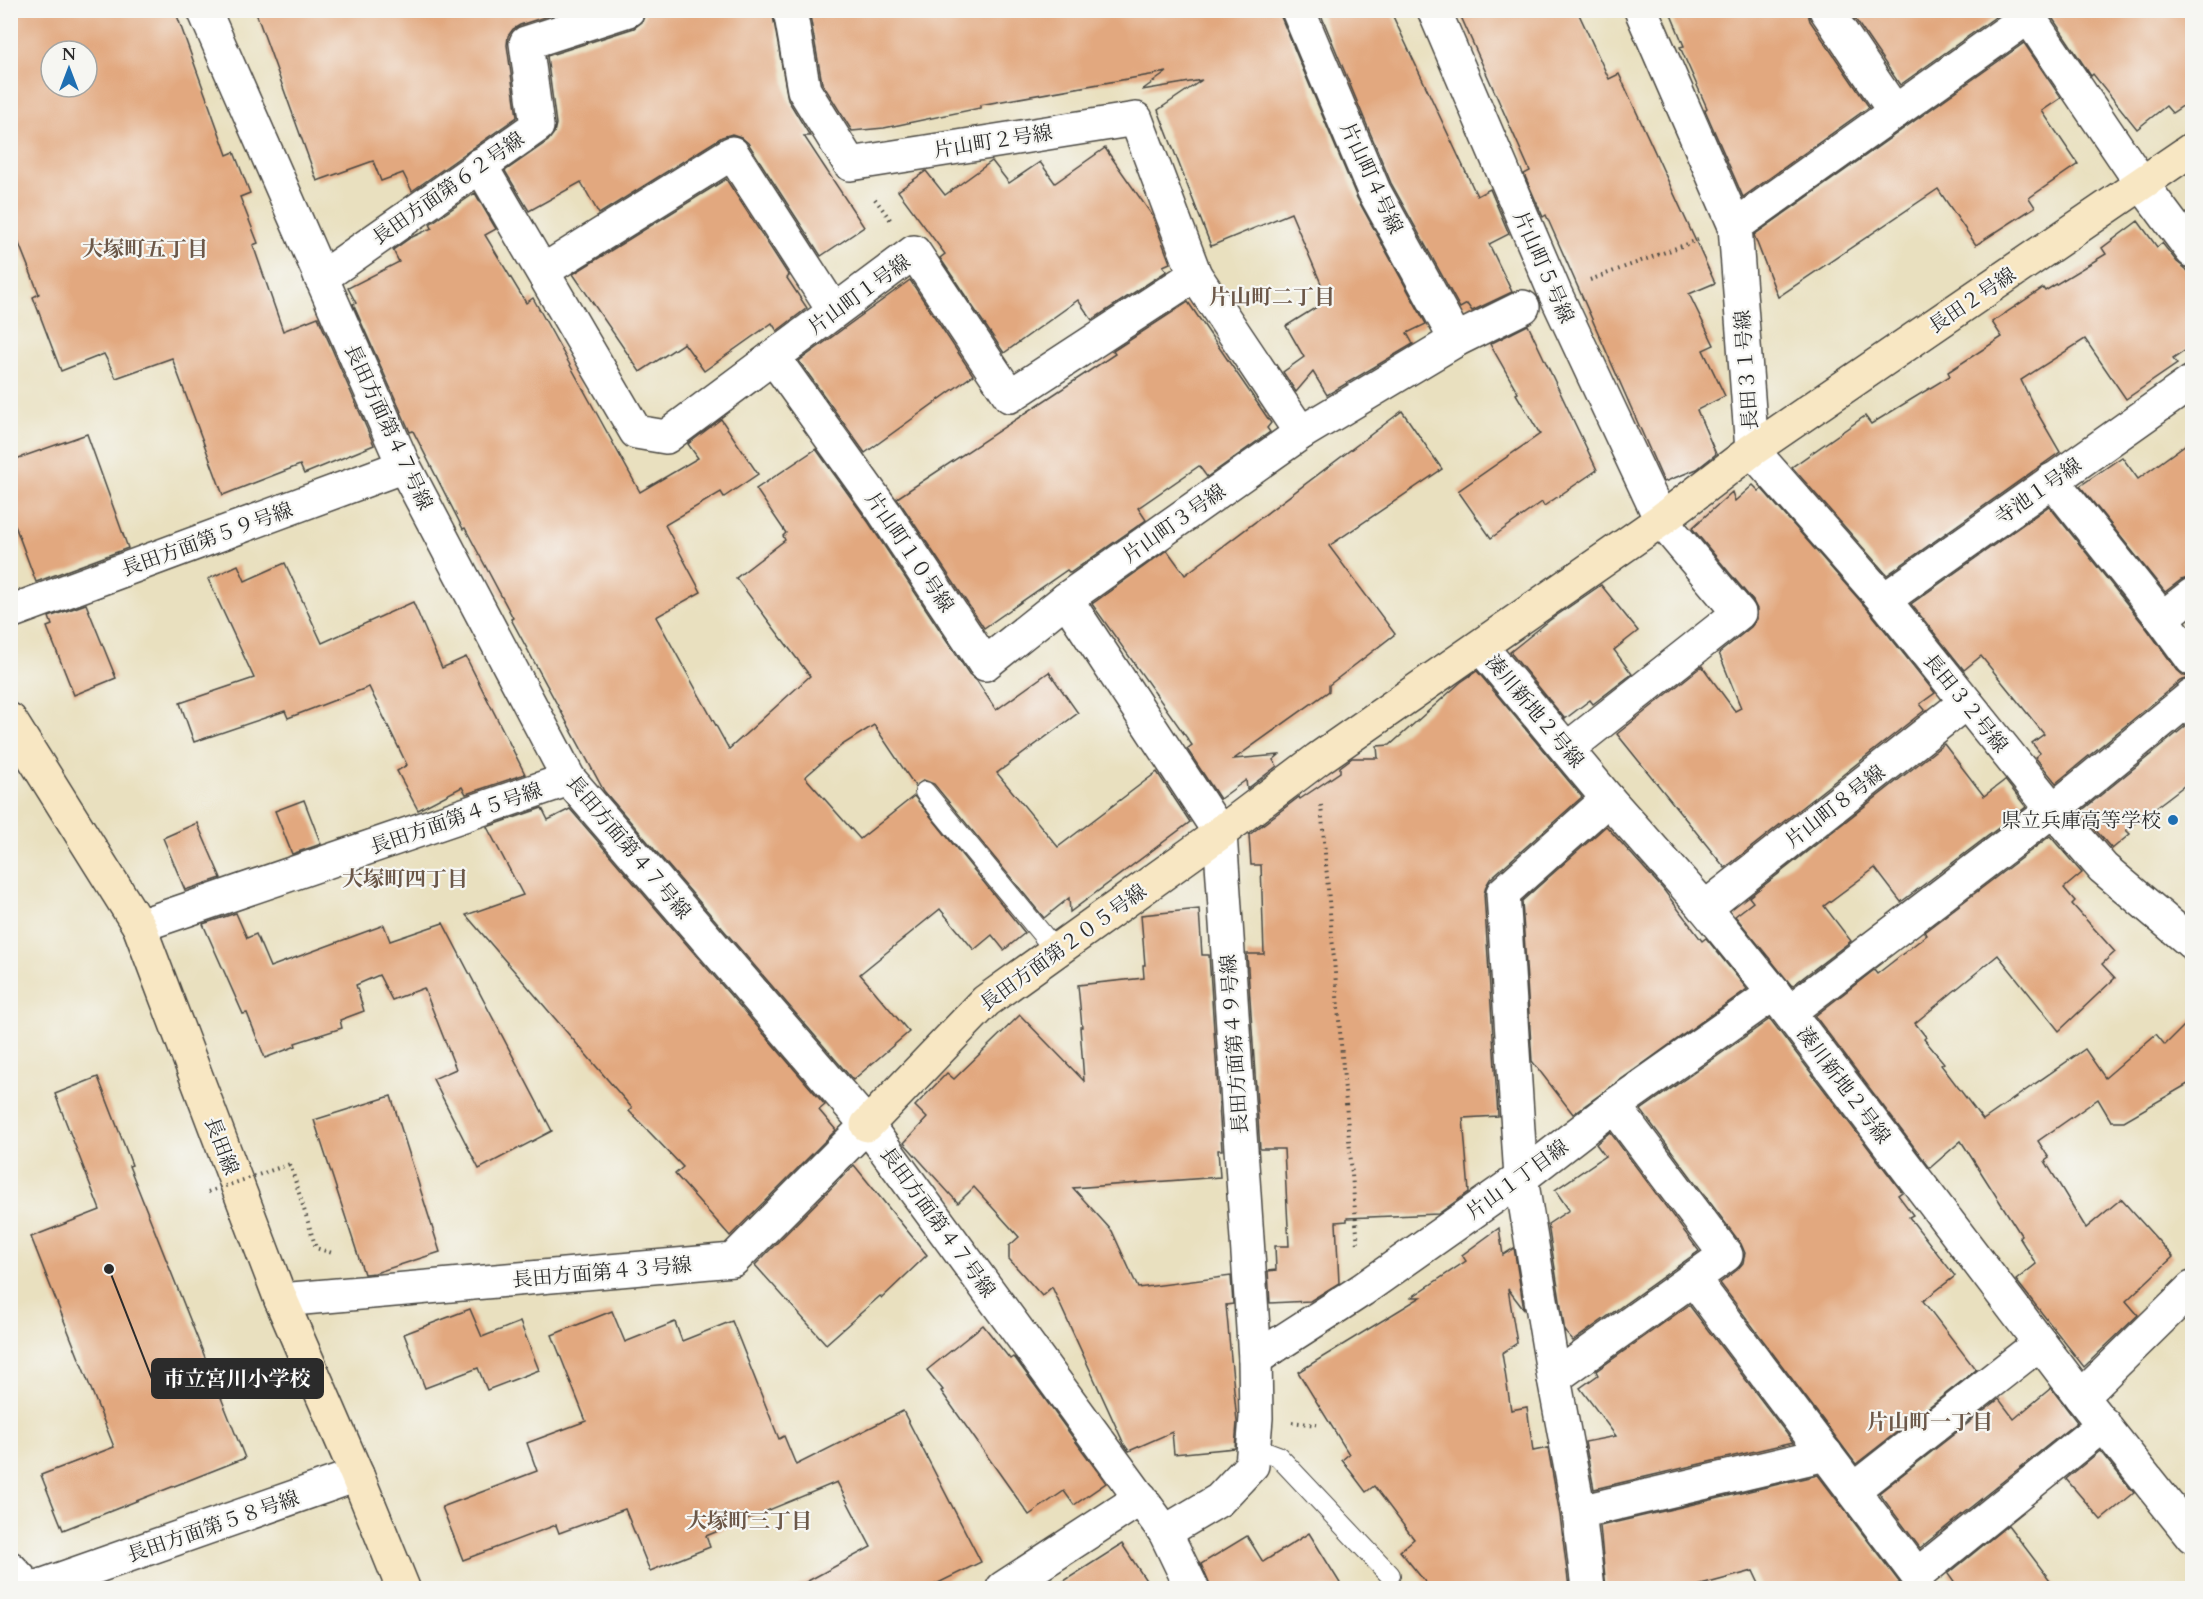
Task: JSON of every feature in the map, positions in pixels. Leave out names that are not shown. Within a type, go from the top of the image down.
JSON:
[{"type":"street","name":"長田方面第４７号線","points":[[204,10],[404,466],[568,779],[867,1125],[1165,1532],[1192,1588]]},
{"type":"street","name":"長田方面第６２号線","points":[[321,278],[537,126],[526,43],[628,10]]},
{"type":"street","points":[[790,10],[804,90],[850,164]]},
{"type":"street","name":"片山町４号線","points":[[1298,10],[1374,191],[1456,340]]},
{"type":"street","name":"片山町５号線","points":[[1434,10],[1555,293],[1661,520],[1739,613],[1567,749]]},
{"type":"street","name":"長田３１号線","points":[[1481,647],[1661,520],[1752,450],[1736,226],[1641,10]]},
{"type":"street","points":[[1826,10],[1895,112]]},
{"type":"street","points":[[1736,226],[1895,112],[2026,14],[2142,184],[2193,251]]},
{"type":"street","name":"片山町２号線","points":[[850,164],[1136,119],[1195,274]]},
{"type":"street","name":"長田２号線","points":[[1752,450],[2193,149]]},
{"type":"street","points":[[543,271],[732,153],[834,311]]},
{"type":"street","name":"片山町１号線","points":[[480,165],[636,432],[666,437],[914,252],[1010,396],[1195,274]]},
{"type":"street","points":[[1195,274],[1300,433]]},
{"type":"street","name":"片山町３号線","points":[[1066,599],[1300,433],[1456,340],[1522,307]]},
{"type":"street","name":"片山町１０号線","points":[[773,357],[884,512],[985,664],[1066,599]]},
{"type":"street","name":"寺池１号線","points":[[1884,600],[2193,382]]},
{"type":"street","name":"長田３２号線","points":[[1752,450],[1884,600],[2052,810],[2103,868],[2193,943]]},
{"type":"street","name":"長田方面第５９号線","points":[[10,612],[404,466]]},
{"type":"street","points":[[2052,480],[2193,659]]},
{"type":"street","points":[[2162,618],[2193,595]]},
{"type":"street","points":[[1066,599],[1220,833],[1318,759],[1481,647]]},
{"type":"street","name":"湊川新地２号線","points":[[1481,647],[1608,799],[1705,908],[1781,1003],[2080,1397],[2193,1536]]},
{"type":"street","name":"片山１丁目線","points":[[1255,1359],[1362,1290],[1521,1178],[1614,1107],[1781,1003],[2052,810],[2193,696]]},
{"type":"street","name":"片山町８号線","points":[[1705,908],[1965,703]]},
{"type":"street","name":"長田線","points":[[10,720],[139,926],[281,1300],[403,1588]]},
{"type":"street","name":"長田方面第４５号線","points":[[139,926],[568,779]]},
{"type":"street","points":[[1588,1588],[1579,1512],[1521,1178],[1503,893],[1608,799]]},
{"type":"street","name":"長田方面第２０５号線","points":[[867,1125],[986,1001],[1220,833]]},
{"type":"street","name":"長田方面第４９号線","points":[[1165,1532],[1219,1500],[1252,1465],[1254,1447],[1255,1359],[1220,833]]},
{"type":"street","points":[[1554,1378],[1726,1256],[1614,1107]]},
{"type":"street","name":"長田方面第４３号線","points":[[281,1300],[733,1260],[867,1125]]},
{"type":"street","points":[[1694,1280],[1917,1575],[2104,1424]]},
{"type":"street","points":[[2080,1397],[2193,1288]]},
{"type":"street","points":[[1853,1490],[2040,1343]]},
{"type":"street","points":[[1579,1512],[1826,1454]]},
{"type":"street","name":"長田方面第５８号線","points":[[35,1588],[357,1475]]},
{"type":"street","points":[[1003,1588],[1141,1498]]},
{"type":"street","points":[[10,1568],[29,1588]]},
{"type":"lane","points":[[924,792],[1056,951]]},
{"type":"lane","points":[[1254,1447],[1278,1456],[1390,1575]]},
{"type":"path","points":[[850,164],[914,252]]},
{"type":"path","points":[[1555,293],[1736,226]]},
{"type":"path","points":[[1318,759],[1362,1290]]},
{"type":"path","points":[[208,1192],[290,1164],[316,1248],[332,1253]]},
{"type":"building","points":[[10,10],[175,10],[227,155],[234,152],[250,193],[240,197],[258,243],[253,245],[283,331],[318,317],[374,445],[304,474],[300,465],[223,495],[172,358],[116,378],[104,354],[61,371],[33,297],[39,294],[10,221]]},
{"type":"building","points":[[255,10],[566,10],[520,25],[508,36],[507,45],[517,117],[412,191],[403,173],[381,181],[373,161],[317,181]]},
{"type":"building","points":[[646,10],[772,10],[788,100],[810,136],[804,136],[864,227],[821,256],[748,143],[732,134],[722,137],[599,214],[581,182],[529,211],[505,171],[548,141],[554,133],[556,124],[547,56],[634,28],[642,22]]},
{"type":"building","points":[[809,10],[1280,10],[1357,198],[1426,324],[1407,333],[1413,344],[1327,395],[1313,372],[1296,392],[1283,372],[1304,357],[1286,326],[1328,300],[1291,213],[1211,246],[1158,110],[1202,80],[1142,90],[1167,72],[980,105],[980,108],[884,128],[852,131],[822,83]]},
{"type":"building","points":[[1319,10],[1390,10],[1477,196],[1490,189],[1509,234],[1489,244],[1512,292],[1472,311],[1467,304],[1460,308],[1391,183]]},
{"type":"building","points":[[1458,10],[1577,10],[1609,79],[1619,74],[1715,283],[1689,294],[1714,345],[1703,350],[1725,396],[1697,410],[1716,454],[1697,469],[1664,482],[1546,215],[1543,217],[1524,174],[1530,171]]},
{"type":"building","points":[[1669,10],[1807,10],[1810,21],[1869,107],[1743,197],[1680,47],[1684,46]]},
{"type":"building","points":[[1849,10],[2005,10],[1900,85]]},
{"type":"building","points":[[2047,10],[2193,10],[2193,99],[2172,113],[2166,106],[2137,129],[2093,74],[2091,76]]},
{"type":"building","points":[[2024,43],[2061,98],[2042,111],[2078,164],[2029,198],[2035,207],[1976,245],[1938,189],[1778,297],[1754,235]]},
{"type":"building","points":[[1105,148],[1152,215],[1170,263],[1163,266],[1167,271],[1092,320],[1078,300],[1004,353],[940,258],[945,254],[898,191],[926,171],[945,195],[992,161],[1009,183],[1040,162],[1055,183]]},
{"type":"building","points":[[726,179],[807,308],[777,331],[772,323],[704,371],[684,343],[640,372],[573,274]]},
{"type":"building","points":[[475,193],[496,229],[485,235],[526,303],[533,298],[640,492],[698,458],[688,444],[721,419],[758,474],[724,497],[721,492],[665,525],[701,592],[656,617],[729,749],[810,676],[736,578],[785,540],[783,536],[786,533],[756,489],[816,449],[996,710],[1049,672],[1078,713],[997,773],[1058,847],[1157,772],[1190,822],[1070,912],[1069,898],[1044,918],[934,784],[924,780],[915,786],[874,725],[842,745],[805,777],[860,839],[914,796],[1025,933],[1004,950],[992,935],[974,950],[940,909],[860,974],[909,1032],[853,1080],[604,791],[413,431],[410,432],[353,304],[356,303],[348,288],[399,262],[393,250],[410,238],[432,228],[430,224]]},
{"type":"building","points":[[2138,221],[2157,247],[2162,243],[2193,277],[2193,345],[2173,359],[2177,364],[2126,399],[2085,339],[2021,380],[2060,452],[1887,575],[1792,467],[1865,416],[1871,424],[1950,376],[1948,372],[2002,337],[1992,322],[2043,288],[2045,291],[2106,254],[2102,248]]},
{"type":"building","points":[[910,280],[973,375],[865,453],[799,361]]},
{"type":"building","points":[[1188,302],[1271,423],[1267,428],[1270,432],[1207,477],[1199,466],[1138,508],[1146,520],[1070,573],[1067,570],[984,628],[897,498],[1115,354],[1113,351]]},
{"type":"building","points":[[1528,325],[1597,470],[1544,506],[1542,502],[1491,538],[1458,491],[1540,434],[1490,344]]},
{"type":"building","points":[[1402,411],[1442,469],[1329,546],[1395,634],[1329,685],[1329,691],[1234,759],[1279,755],[1273,760],[1277,766],[1247,789],[1246,780],[1220,799],[1187,749],[1192,745],[1092,604],[1167,550],[1185,575]]},
{"type":"building","points":[[87,434],[128,548],[36,582],[10,512],[10,461]]},
{"type":"building","points":[[2193,439],[2193,577],[2181,580],[2165,592],[2080,486],[2122,457],[2138,479]]},
{"type":"building","points":[[1753,485],[1759,491],[1762,489],[1870,612],[1935,693],[1920,704],[1925,710],[1725,868],[1617,734],[1702,666],[1735,711],[1741,708],[1719,653],[1751,627],[1757,619],[1757,609],[1753,601],[1692,528],[1732,492],[1735,501]]},
{"type":"building","points":[[2049,506],[2177,670],[2184,676],[2193,677],[2180,681],[2056,783],[2035,757],[2040,753],[2032,743],[2044,734],[1981,656],[1964,670],[1911,604]]},
{"type":"building","points":[[285,563],[322,643],[413,602],[442,668],[466,657],[525,774],[466,794],[462,787],[418,810],[397,771],[407,765],[369,687],[288,718],[285,711],[194,742],[180,703],[254,678],[208,579],[238,565],[245,581]]},
{"type":"building","points":[[1601,585],[1638,631],[1614,650],[1632,674],[1593,704],[1590,700],[1565,719],[1510,652],[1550,620]]},
{"type":"building","points":[[86,604],[116,678],[74,695],[47,627],[52,625],[49,617]]},
{"type":"building","points":[[1477,671],[1582,797],[1490,879],[1486,886],[1484,894],[1498,1116],[1463,1118],[1469,1192],[1438,1214],[1347,1218],[1347,1221],[1336,1222],[1339,1283],[1310,1301],[1270,1303],[1268,1271],[1276,1270],[1275,1246],[1289,1246],[1284,1149],[1260,1149],[1247,954],[1264,954],[1261,865],[1251,865],[1249,835],[1299,797],[1300,799],[1340,772],[1340,767],[1352,758],[1378,758],[1377,746],[1390,745],[1461,682]]},
{"type":"building","points":[[2193,720],[2193,779],[2126,830],[2130,834],[2112,849],[2080,812]]},
{"type":"building","points":[[1944,744],[1984,796],[2005,780],[2026,807],[1901,902],[1875,868],[1824,906],[1851,941],[1792,986],[1735,916],[1753,902],[1749,897]]},
{"type":"building","points":[[304,800],[321,844],[292,854],[275,811]]},
{"type":"building","points":[[542,808],[548,820],[570,809],[825,1105],[819,1110],[836,1130],[730,1236],[675,1174],[683,1167],[629,1111],[632,1108],[466,915],[523,895],[487,827]]},
{"type":"building","points":[[197,823],[221,878],[185,890],[163,838]]},
{"type":"building","points":[[1606,826],[1663,889],[1702,941],[1706,938],[1747,989],[1573,1114],[1532,1061],[1522,901]]},
{"type":"building","points":[[2050,836],[2082,873],[2064,888],[2075,901],[2072,904],[2115,952],[2102,964],[2115,978],[2059,1031],[1998,955],[1915,1023],[1926,1037],[1924,1039],[1944,1063],[1941,1065],[1983,1120],[2085,1049],[2105,1078],[2156,1034],[2165,1045],[2193,1017],[2193,1081],[2124,1121],[2111,1121],[2098,1099],[2038,1141],[2049,1158],[2045,1161],[2086,1228],[2121,1199],[2173,1257],[2126,1301],[2138,1315],[2084,1367],[2016,1280],[2036,1264],[2019,1237],[2021,1235],[1961,1141],[1930,1168],[1815,1016],[1874,970],[1877,974],[1927,935],[1924,932]]},
{"type":"building","points":[[1199,909],[1202,955],[1209,955],[1222,1150],[1218,1150],[1220,1177],[1073,1188],[1112,1231],[1138,1288],[1231,1276],[1233,1304],[1226,1305],[1237,1422],[1235,1448],[1174,1454],[1172,1432],[1129,1451],[1052,1287],[1042,1296],[1009,1259],[1009,1246],[1019,1237],[974,1187],[958,1203],[904,1143],[927,1118],[915,1106],[947,1073],[954,1079],[1020,1015],[1084,1081],[1078,985],[1144,978],[1141,915]]},
{"type":"building","points":[[236,913],[247,938],[256,934],[270,967],[384,925],[390,941],[443,923],[552,1131],[479,1169],[433,1079],[456,1069],[424,988],[392,1000],[379,975],[356,985],[364,1011],[340,1020],[342,1028],[295,1043],[296,1046],[265,1058],[247,1013],[243,1014],[203,924]]},
{"type":"building","points":[[1770,1019],[1902,1192],[1898,1195],[1913,1215],[1909,1217],[1955,1276],[1923,1301],[1976,1370],[1856,1464],[1720,1283],[1743,1263],[1745,1253],[1741,1244],[1641,1110]]},
{"type":"building","points":[[98,1077],[132,1165],[129,1166],[245,1458],[63,1530],[41,1475],[114,1447],[31,1237],[100,1210],[55,1094]]},
{"type":"building","points":[[391,1096],[440,1252],[375,1273],[364,1274],[314,1120]]},
{"type":"building","points":[[1610,1132],[1699,1251],[1573,1341],[1565,1332],[1548,1224],[1569,1210],[1555,1190],[1605,1156],[1596,1144]]},
{"type":"building","points":[[854,1165],[927,1255],[882,1298],[880,1296],[826,1344],[755,1265]]},
{"type":"building","points":[[1499,1228],[1503,1255],[1514,1248],[1524,1310],[1508,1289],[1517,1343],[1502,1353],[1511,1410],[1527,1407],[1533,1451],[1548,1448],[1560,1515],[1569,1588],[1430,1588],[1400,1551],[1414,1539],[1374,1486],[1366,1492],[1342,1460],[1349,1454],[1298,1372],[1421,1297],[1412,1297],[1466,1261],[1462,1255]]},
{"type":"building","points":[[1689,1305],[1793,1442],[1594,1489],[1585,1442],[1616,1436],[1580,1388],[1598,1375],[1596,1371]]},
{"type":"building","points":[[470,1309],[482,1337],[520,1322],[539,1370],[487,1390],[478,1368],[425,1388],[404,1334]]},
{"type":"building","points":[[612,1311],[625,1342],[675,1322],[682,1341],[732,1321],[779,1439],[784,1436],[796,1465],[903,1411],[981,1562],[928,1588],[795,1588],[871,1547],[837,1482],[706,1536],[710,1547],[650,1571],[625,1509],[559,1533],[556,1525],[463,1560],[442,1507],[537,1471],[527,1443],[586,1421],[552,1335]]},
{"type":"building","points":[[983,1325],[1010,1359],[1015,1358],[1106,1483],[1074,1505],[1064,1491],[1029,1515],[927,1370]]},
{"type":"building","points":[[2051,1388],[2077,1422],[1920,1548],[1879,1493],[1999,1399],[2014,1419]]},
{"type":"building","points":[[2100,1451],[2134,1493],[2101,1520],[2066,1479]]},
{"type":"building","points":[[1818,1475],[1900,1583],[1887,1588],[1761,1588],[1753,1571],[1690,1588],[1606,1588],[1600,1526]]},
{"type":"building","points":[[2008,1525],[2056,1588],[1958,1588],[1948,1574]]},
{"type":"building","points":[[1309,1533],[1343,1588],[1211,1588],[1201,1564],[1247,1536],[1263,1562]]},
{"type":"building","points":[[1122,1544],[1151,1588],[1053,1588]]},
{"type":"place","name":"県立兵庫高等学校","points":[[2173,820]]},
{"type":"place","name":"市立宮川小学校","points":[[109,1269]]},
{"type":"district","name":"大塚町五丁目","points":[[145,249]]},
{"type":"district","name":"片山町二丁目","points":[[1272,297]]},
{"type":"district","name":"大塚町四丁目","points":[[405,879]]},
{"type":"district","name":"片山町一丁目","points":[[1930,1422]]},
{"type":"district","name":"大塚町三丁目","points":[[749,1521]]}]
